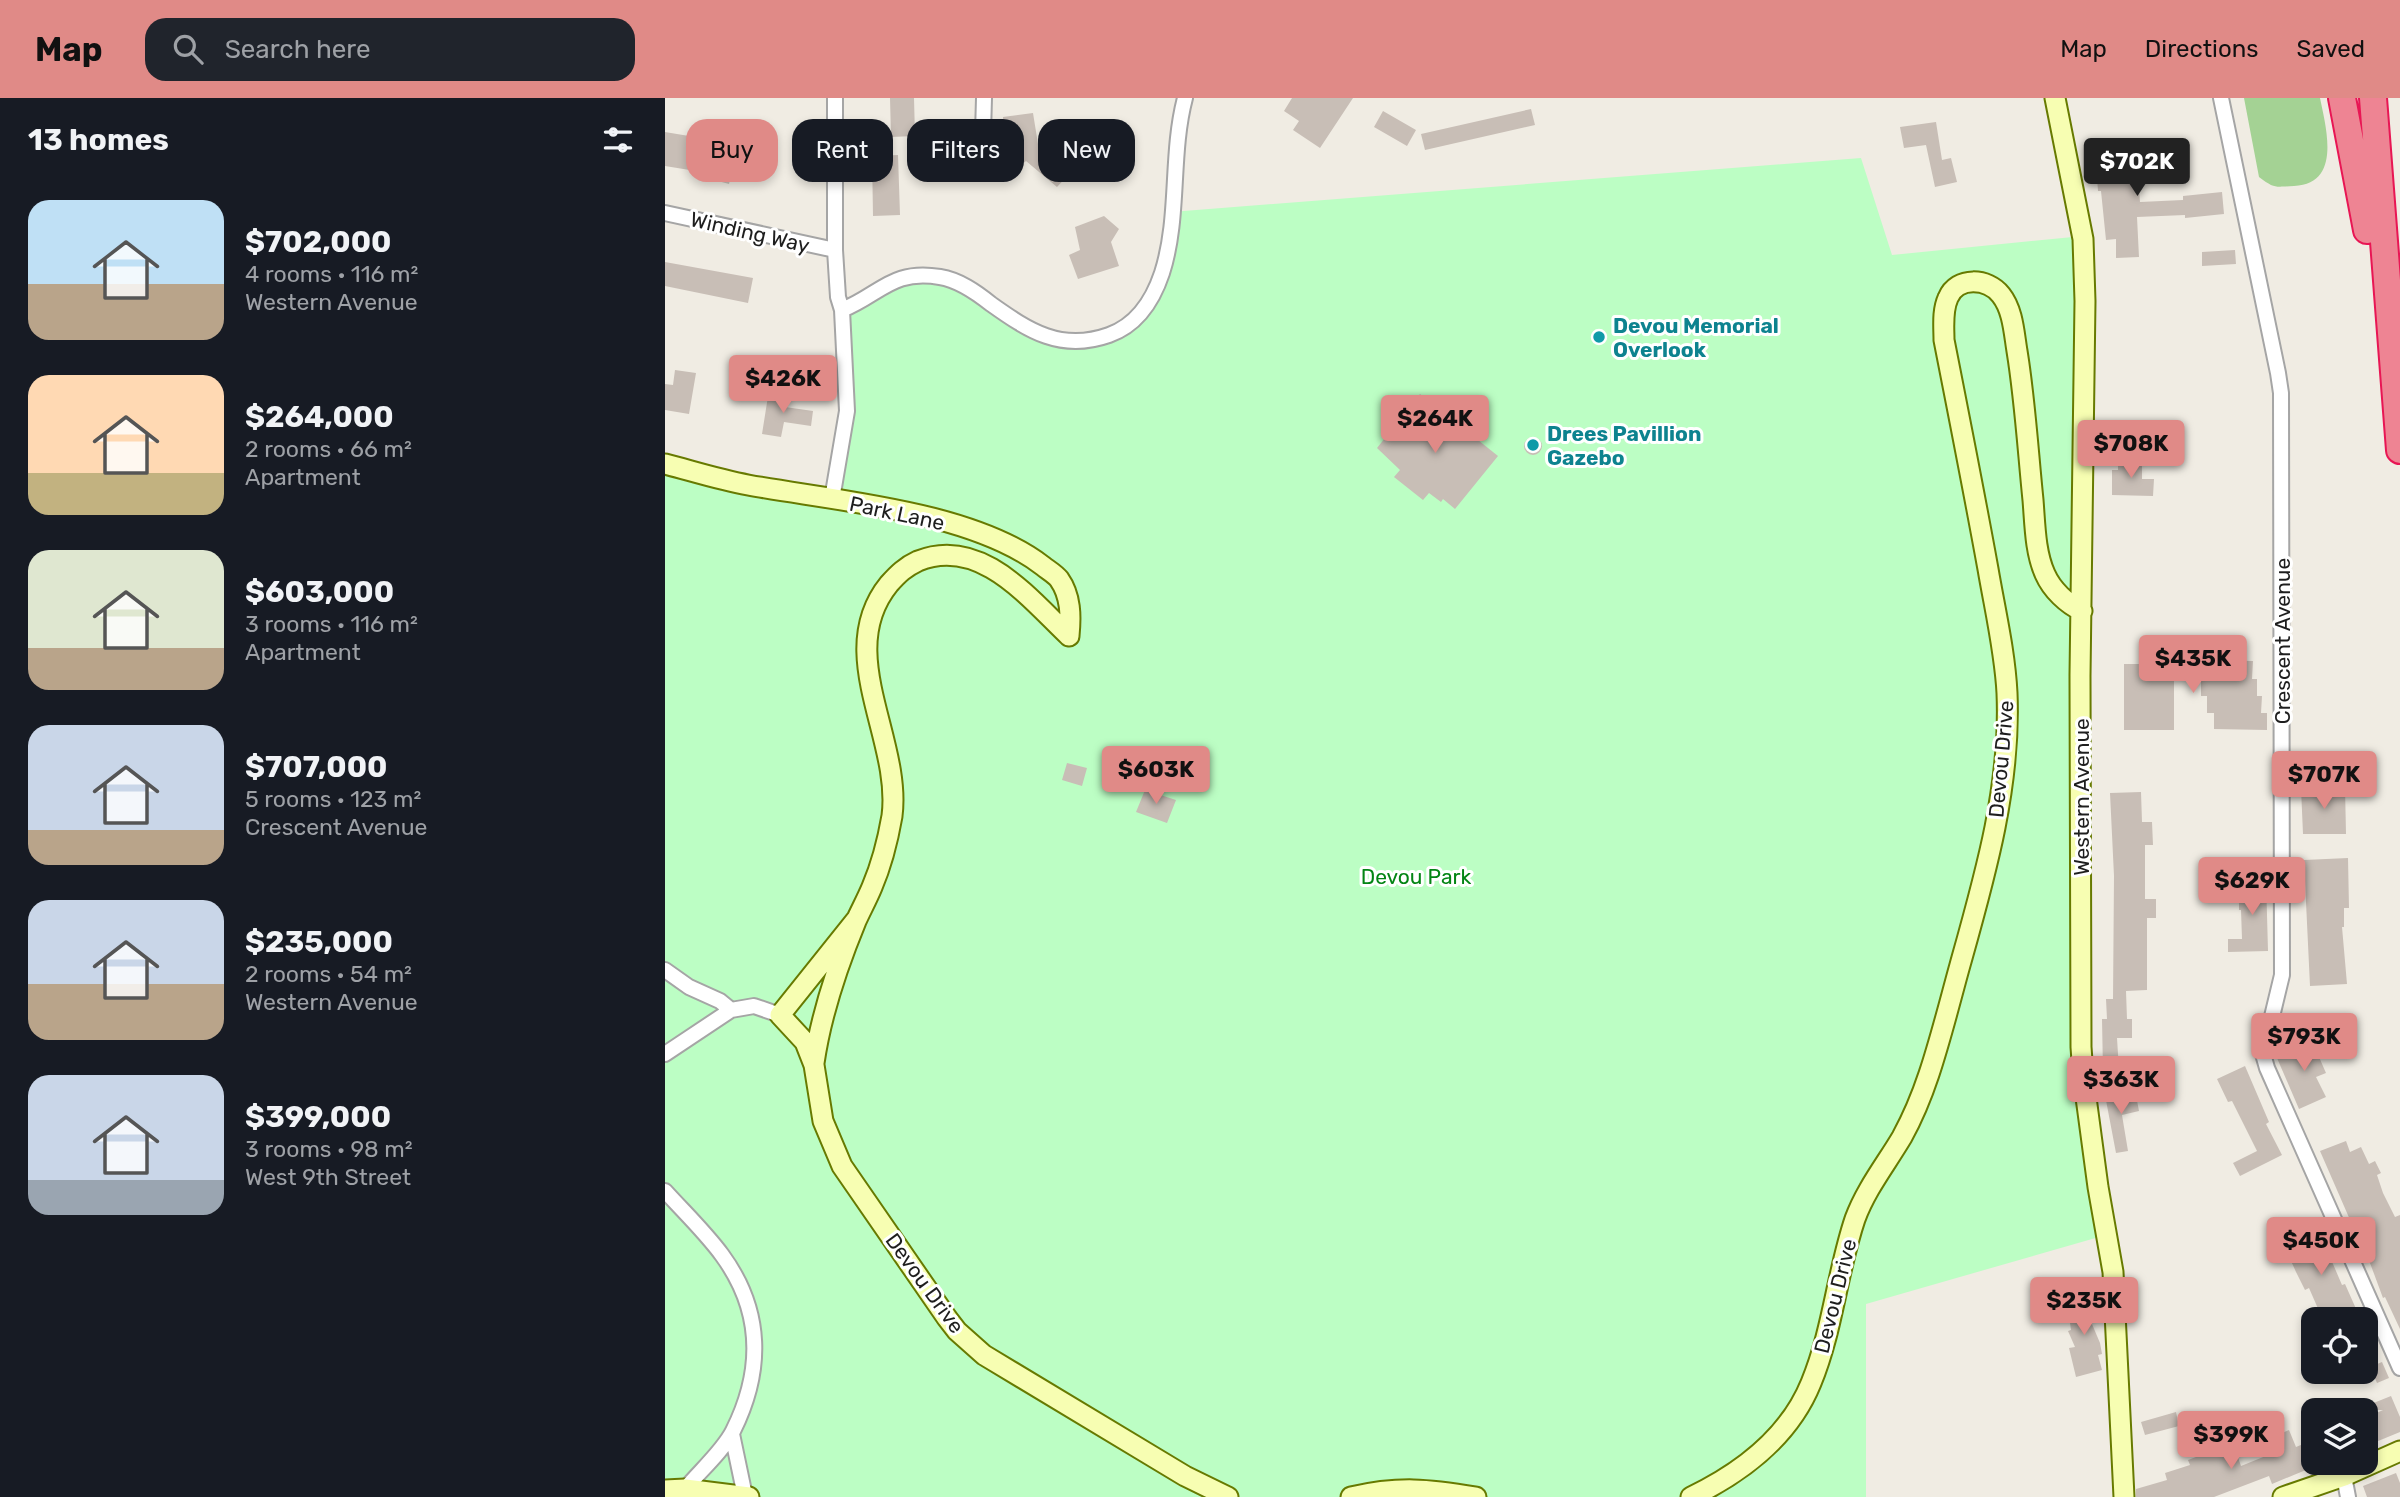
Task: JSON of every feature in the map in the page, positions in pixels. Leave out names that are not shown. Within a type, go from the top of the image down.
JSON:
[{"type":"highway","points":[[2342,98],[2393,376]]},
{"type":"highway","points":[[2373,98],[2400,450]]},
{"type":"street","points":[[832,499],[847,411],[842,310],[838,297],[835,250],[835,98]]},
{"type":"street","points":[[983,119],[984,98]]},
{"type":"street","points":[[842,310],[860,302],[895,279],[909,275],[939,276],[972,289],[1038,333],[1061,341],[1093,341],[1115,333],[1143,312],[1162,274],[1169,244],[1179,118],[1185,98]]},
{"type":"street","name":"Western Avenue","points":[[2055,98],[2083,239],[2085,301],[2081,1047],[2098,1187],[2113,1272],[2124,1497]]},
{"type":"street","name":"Crescent Avenue","points":[[2221,98],[2281,393],[2282,975],[2263,1054],[2400,1368]]},
{"type":"street","name":"Winding Way","points":[[665,213],[835,250]]},
{"type":"street","name":"Devou Drive","points":[[1692,1497],[1722,1482],[1748,1464],[1776,1438],[1793,1417],[1811,1384],[1822,1351],[1843,1257],[1857,1214],[1872,1184],[1902,1137],[1930,1073],[1992,847],[2007,739],[2007,692],[1999,626],[1944,340],[1944,315],[1948,297],[1965,282],[1985,283],[2001,294],[2012,318],[2020,370],[2036,536],[2042,566],[2046,578],[2068,604],[2082,611]]},
{"type":"street","name":"Park Lane","points":[[665,464],[744,484],[942,522],[989,535],[1025,552],[1060,581],[1070,610],[1069,635]]},
{"type":"street","name":"Devou Drive","points":[[814,1065],[819,1028],[856,920],[873,886],[893,806],[891,769],[867,666],[869,631],[876,604],[883,592],[899,572],[930,556],[968,556],[1001,574],[1069,635]]},
{"type":"street","name":"Devou Drive","points":[[856,920],[780,1015],[805,1042],[814,1065],[823,1121],[842,1166],[957,1331],[984,1355],[1185,1476],[1228,1497]]},
{"type":"street","points":[[665,970],[689,987],[720,1001],[730,1010]]},
{"type":"street","points":[[665,1054],[730,1010],[754,1006],[780,1015]]},
{"type":"street","points":[[665,1191],[722,1255],[736,1278],[751,1316],[756,1343],[752,1384],[732,1434],[675,1490]]},
{"type":"street","points":[[675,1490],[747,1497],[732,1434]]},
{"type":"street","points":[[2283,1497],[2344,1476],[2400,1451]]},
{"type":"street","points":[[2344,1476],[2348,1497]]},
{"type":"street","points":[[1351,1497],[1383,1490],[1420,1489],[1476,1497]]},
{"type":"green space","points":[[2244,98],[2320,98],[2327,153],[2319,176],[2309,183],[2283,187],[2272,185],[2259,177]]},
{"type":"green space","name":"Devou Park","points":[[1861,158],[1892,255],[2083,236],[2081,1047],[2106,1235],[1866,1304],[1866,1497],[749,1497],[665,1490],[665,464],[832,499],[844,438],[842,310],[885,284],[939,276],[1061,341],[1115,333],[1150,300],[1171,212]]},
{"type":"building","points":[[890,98],[914,98],[915,119],[907,119],[907,136],[893,137],[893,119],[891,119]]},
{"type":"building","points":[[1292,98],[1353,98],[1320,148],[1293,130],[1299,121],[1284,111]]},
{"type":"building","points":[[1531,109],[1535,125],[1425,150],[1421,134]]},
{"type":"building","points":[[1383,111],[1416,130],[1407,146],[1374,127]]},
{"type":"building","points":[[1033,113],[1038,144],[1038,171],[1026,161],[1024,163],[1024,119],[1003,117]]},
{"type":"building","points":[[1936,122],[1942,160],[1951,158],[1957,182],[1935,187],[1926,145],[1904,148],[1900,127]]},
{"type":"building","points":[[665,132],[686,136],[686,169],[665,166]]},
{"type":"building","points":[[2094,139],[2127,139],[2127,164],[2137,164],[2140,202],[2183,200],[2183,196],[2222,192],[2224,214],[2185,218],[2185,215],[2137,217],[2139,257],[2116,258],[2116,239],[2106,240],[2101,191],[2098,191]]},
{"type":"building","points":[[893,155],[898,155],[900,215],[873,216],[872,182],[893,182]]},
{"type":"building","points":[[1104,216],[1119,229],[1111,242],[1119,266],[1078,279],[1069,255],[1080,250],[1075,227]]},
{"type":"building","points":[[2235,250],[2236,264],[2202,266],[2202,252]]},
{"type":"building","points":[[665,262],[753,278],[748,303],[665,286]]},
{"type":"building","points":[[675,370],[696,373],[689,414],[665,410],[665,384],[673,385]]},
{"type":"building","points":[[769,390],[787,393],[785,407],[813,411],[811,426],[784,422],[781,437],[762,434]]},
{"type":"building","points":[[1420,394],[1445,414],[1445,421],[1465,436],[1473,436],[1498,456],[1455,509],[1443,499],[1441,502],[1429,493],[1423,500],[1394,477],[1400,470],[1377,448]]},
{"type":"building","name":"Drees Pavillion Gazebo","points":[[1533,437],[1539,440],[1542,446],[1539,452],[1533,455],[1527,452],[1524,446],[1527,440]]},
{"type":"building","points":[[2118,461],[2142,461],[2142,479],[2154,479],[2153,496],[2112,495],[2112,470],[2118,470]]},
{"type":"building","points":[[2193,660],[2253,661],[2252,679],[2257,679],[2257,696],[2262,696],[2261,713],[2267,713],[2267,730],[2214,729],[2214,713],[2207,713],[2207,696],[2201,696],[2201,680],[2174,679],[2174,730],[2124,730],[2124,664],[2193,664]]},
{"type":"building","points":[[1067,763],[1087,768],[1082,786],[1062,780]]},
{"type":"building","points":[[2345,787],[2346,834],[2303,834],[2301,788]]},
{"type":"building","points":[[1145,790],[1176,800],[1167,823],[1136,812]]},
{"type":"building","points":[[2141,792],[2142,822],[2152,822],[2153,845],[2145,845],[2145,899],[2156,899],[2156,918],[2147,918],[2147,990],[2126,991],[2127,1019],[2132,1019],[2132,1038],[2117,1038],[2119,1070],[2103,1071],[2102,1019],[2107,1019],[2106,999],[2113,999],[2114,876],[2110,793]]},
{"type":"building","points":[[2348,858],[2349,908],[2344,908],[2342,927],[2347,984],[2310,986],[2304,860]]},
{"type":"building","points":[[2239,878],[2266,879],[2268,951],[2228,952],[2228,939],[2242,939]]},
{"type":"building","points":[[2319,1039],[2326,1054],[2319,1057],[2326,1073],[2316,1077],[2326,1097],[2299,1109],[2277,1058]]},
{"type":"building","points":[[2245,1066],[2269,1122],[2266,1124],[2282,1155],[2240,1176],[2233,1163],[2257,1151],[2232,1101],[2228,1102],[2217,1079]]},
{"type":"building","points":[[2135,1090],[2139,1111],[2122,1115],[2128,1151],[2116,1153],[2105,1095]]},
{"type":"building","points":[[2346,1141],[2350,1152],[2361,1147],[2369,1164],[2375,1161],[2381,1173],[2377,1175],[2383,1193],[2395,1217],[2400,1215],[2400,1329],[2385,1297],[2383,1298],[2357,1228],[2354,1229],[2320,1151]]},
{"type":"building","points":[[2318,1229],[2342,1285],[2345,1284],[2355,1307],[2317,1307],[2309,1288],[2305,1290],[2283,1243]]},
{"type":"building","points":[[2095,1297],[2097,1316],[2089,1317],[2100,1343],[2102,1354],[2098,1355],[2102,1370],[2076,1377],[2069,1348],[2075,1347],[2068,1331],[2071,1330],[2067,1301]]},
{"type":"building","points":[[2382,1362],[2389,1378],[2378,1383],[2378,1364]]},
{"type":"building","points":[[2391,1396],[2400,1417],[2400,1432],[2378,1441],[2378,1412],[2383,1410],[2378,1410],[2378,1401]]},
{"type":"building","points":[[2176,1412],[2179,1426],[2145,1435],[2141,1422]]},
{"type":"building","points":[[2289,1430],[2296,1447],[2301,1445],[2301,1472],[2272,1484],[2269,1476],[2214,1497],[2136,1497],[2136,1489],[2167,1480],[2165,1473],[2190,1465],[2188,1460],[2233,1443],[2241,1466],[2283,1449],[2277,1435]]},
{"type":"building","points":[[2396,1473],[2400,1483],[2400,1497],[2367,1497],[2363,1486]]},
{"type":"place","name":"Devou Memorial Overlook","points":[[1599,337]]},
{"type":"place","name":"Drees Pavillion Gazebo","points":[[1533,445]]}]
